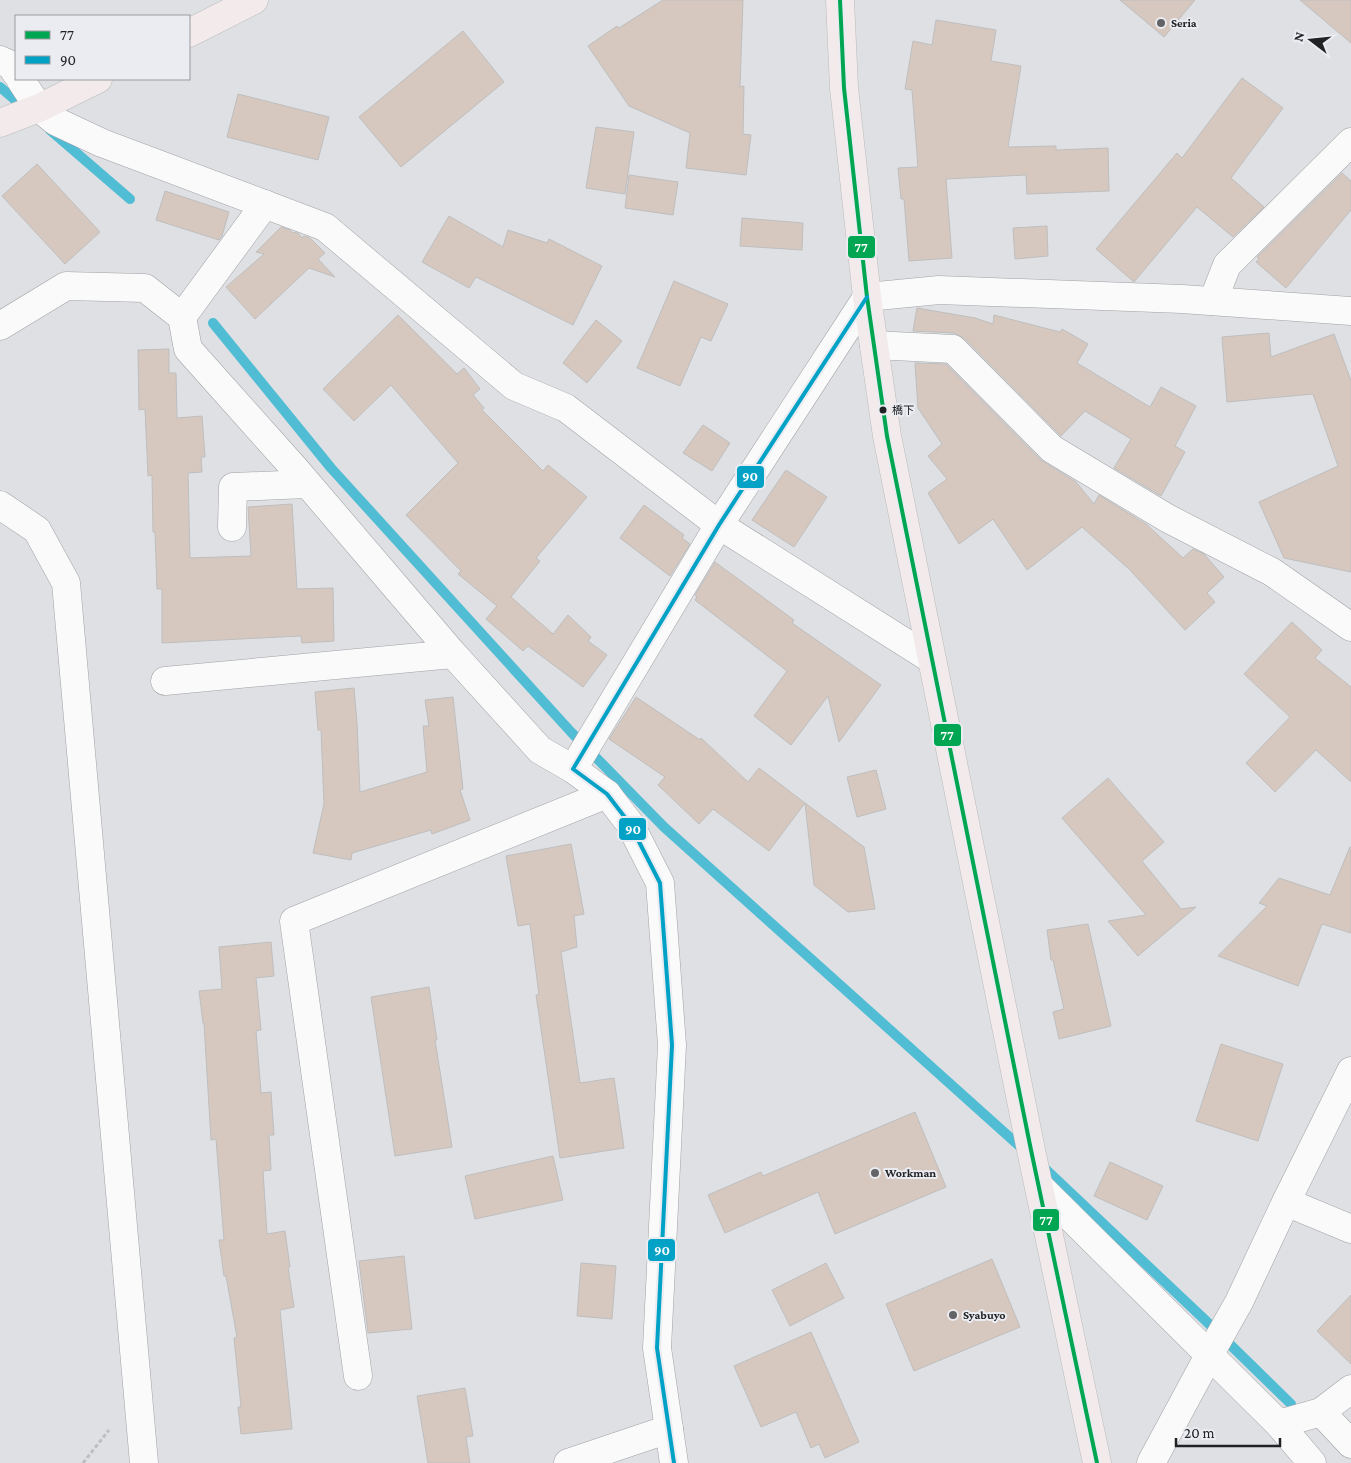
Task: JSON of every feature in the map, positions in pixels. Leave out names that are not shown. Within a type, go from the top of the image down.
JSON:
[{"type":"main road","points":[[190,32],[254,0]]},
{"type":"main road","points":[[840,0],[844,88],[867,297],[887,436],[931,659],[1097,1463]]},
{"type":"main road","points":[[0,123],[39,108],[96,80]]},
{"type":"street","points":[[0,60],[11,64],[15,71]]},
{"type":"street","points":[[21,80],[39,108],[55,121],[102,143],[325,227],[514,386],[566,408],[719,525],[931,659]]},
{"type":"street","points":[[1213,301],[1227,265],[1351,142]]},
{"type":"street","points":[[182,317],[265,204]]},
{"type":"street","points":[[0,326],[66,286],[145,288],[182,317],[188,349],[453,654],[540,750],[573,769],[607,794],[630,824],[660,883],[672,1045],[657,1348],[674,1463]]},
{"type":"street","points":[[573,769],[719,525],[867,297],[939,290],[1213,301],[1351,311]]},
{"type":"street","points":[[874,345],[953,350],[1052,449],[1167,518],[1272,572],[1351,627]]},
{"type":"street","points":[[232,527],[233,487],[307,484]]},
{"type":"street","points":[[0,505],[37,530],[66,583],[144,1463]]},
{"type":"street","points":[[165,681],[453,654]]},
{"type":"street","points":[[358,1376],[294,921],[607,794]]},
{"type":"street","points":[[1151,1463],[1239,1302],[1351,1071]]},
{"type":"street","points":[[1039,1186],[1210,1352],[1279,1424],[1312,1463]]},
{"type":"street","points":[[1286,1202],[1351,1229]]},
{"type":"street","points":[[1279,1424],[1321,1412],[1351,1389]]},
{"type":"street","points":[[1321,1412],[1351,1444]]},
{"type":"street","points":[[568,1463],[669,1430]]},
{"type":"building","points":[[663,0],[743,0],[740,87],[744,86],[743,134],[751,135],[746,175],[686,168],[690,133],[629,106],[588,46],[617,26],[619,28]]},
{"type":"building","name":"Seria","points":[[1120,0],[1195,0],[1164,37]]},
{"type":"building","points":[[1300,0],[1351,0],[1351,43]]},
{"type":"building","points":[[936,20],[996,30],[991,61],[1021,66],[1008,147],[1056,146],[1056,150],[1108,148],[1109,191],[1027,194],[1026,175],[946,179],[952,258],[909,261],[904,199],[901,199],[898,168],[918,167],[912,90],[905,89],[913,41],[932,45]]},
{"type":"building","points":[[463,31],[504,82],[401,167],[359,117]]},
{"type":"building","points":[[1242,78],[1283,108],[1231,178],[1264,207],[1233,237],[1197,207],[1134,282],[1096,249],[1177,153],[1182,158]]},
{"type":"building","points":[[238,94],[329,117],[318,160],[227,137]]},
{"type":"building","points":[[596,127],[634,132],[625,194],[586,188]]},
{"type":"building","points":[[37,164],[100,232],[65,264],[2,196]]},
{"type":"building","points":[[1342,173],[1351,181],[1351,210],[1286,288],[1256,262],[1259,259],[1257,257]]},
{"type":"building","points":[[629,175],[678,182],[673,215],[625,208]]},
{"type":"building","points":[[165,191],[229,212],[219,240],[156,220]]},
{"type":"building","points":[[449,216],[503,247],[508,230],[547,243],[549,239],[602,266],[573,325],[476,277],[469,288],[422,262]]},
{"type":"building","points":[[742,218],[803,223],[802,250],[740,246]]},
{"type":"building","points":[[1047,226],[1048,256],[1015,259],[1013,228]]},
{"type":"building","points":[[281,227],[299,234],[302,238],[304,236],[310,238],[325,253],[318,259],[335,277],[309,268],[255,319],[226,287],[264,254],[256,252]]},
{"type":"building","points":[[674,281],[728,304],[711,341],[701,337],[680,386],[637,368]]},
{"type":"building","points":[[917,308],[975,318],[993,324],[994,315],[1060,332],[1062,329],[1088,344],[1077,363],[1150,407],[1161,387],[1196,406],[1175,446],[1185,452],[1161,496],[1114,468],[1131,439],[1085,411],[1061,436],[964,338],[954,333],[913,331]]},
{"type":"building","points":[[398,315],[457,374],[464,368],[480,389],[473,395],[484,408],[482,410],[543,471],[548,465],[587,497],[536,558],[540,561],[511,597],[553,634],[568,615],[591,637],[588,641],[607,655],[583,687],[528,646],[523,651],[486,619],[497,606],[458,574],[461,571],[406,515],[458,463],[391,385],[354,421],[323,389]]},
{"type":"building","points":[[596,320],[622,341],[587,383],[563,363]]},
{"type":"building","points":[[1269,333],[1271,357],[1334,334],[1351,381],[1351,572],[1284,558],[1259,502],[1338,466],[1313,394],[1227,402],[1222,337]]},
{"type":"building","points":[[169,349],[169,373],[176,373],[177,418],[202,416],[205,457],[201,457],[202,472],[188,473],[190,558],[251,556],[248,507],[292,504],[297,589],[333,588],[334,641],[302,643],[301,636],[162,643],[162,589],[157,589],[152,475],[148,476],[145,409],[139,410],[138,350]]},
{"type":"building","points":[[915,363],[946,364],[1041,460],[1076,482],[1094,504],[1099,495],[1146,524],[1183,558],[1193,549],[1204,554],[1224,577],[1207,593],[1215,602],[1185,630],[1130,570],[1082,527],[1027,570],[993,519],[959,544],[928,493],[947,479],[928,456],[942,444],[918,408]]},
{"type":"building","points":[[703,425],[730,443],[712,471],[683,453]]},
{"type":"building","points":[[786,470],[827,497],[794,547],[752,520]]},
{"type":"building","points":[[644,505],[684,535],[682,538],[690,544],[670,576],[620,538]]},
{"type":"building","points":[[715,562],[794,620],[792,623],[881,685],[839,742],[828,696],[791,745],[754,716],[787,671],[695,600],[697,597],[695,595]]},
{"type":"building","points":[[1292,622],[1322,650],[1315,658],[1351,687],[1351,782],[1316,750],[1275,792],[1246,763],[1290,717],[1244,674]]},
{"type":"building","points":[[354,688],[360,792],[427,772],[423,726],[429,726],[425,700],[453,697],[463,789],[460,790],[470,820],[432,834],[431,830],[352,853],[351,860],[313,853],[324,804],[321,730],[318,730],[315,692]]},
{"type":"building","points":[[636,697],[700,740],[701,738],[748,782],[759,768],[805,803],[769,851],[713,809],[699,824],[658,785],[665,777],[609,739]]},
{"type":"building","points":[[876,770],[886,809],[857,817],[847,777]]},
{"type":"building","points":[[1108,778],[1164,842],[1142,861],[1181,909],[1196,907],[1138,956],[1108,921],[1146,915],[1062,818]]},
{"type":"building","points":[[805,803],[864,847],[875,909],[848,912],[814,885]]},
{"type":"building","points":[[571,844],[584,914],[574,916],[577,947],[561,952],[580,1083],[614,1078],[624,1148],[560,1158],[536,995],[539,995],[530,924],[518,926],[506,856]]},
{"type":"building","points":[[1350,847],[1351,933],[1322,924],[1298,986],[1218,956],[1267,906],[1259,903],[1279,878],[1330,895]]},
{"type":"building","points":[[1088,924],[1111,1026],[1059,1039],[1053,1012],[1064,1009],[1053,960],[1051,960],[1047,930]]},
{"type":"building","points":[[271,942],[274,976],[256,978],[261,1030],[256,1031],[261,1093],[271,1092],[274,1135],[269,1135],[271,1170],[263,1171],[267,1234],[285,1231],[294,1307],[280,1310],[292,1429],[241,1434],[238,1407],[241,1407],[234,1338],[237,1337],[226,1276],[224,1276],[219,1240],[224,1240],[216,1139],[211,1140],[204,1023],[199,991],[222,989],[219,947]]},
{"type":"building","points":[[429,987],[437,1040],[435,1040],[452,1147],[395,1156],[371,997]]},
{"type":"building","points":[[1221,1044],[1283,1064],[1258,1141],[1196,1121]]},
{"type":"building","name":"Workman","points":[[915,1112],[946,1187],[835,1234],[818,1192],[725,1233],[708,1195],[761,1172],[763,1176]]},
{"type":"building","points":[[553,1156],[563,1200],[475,1219],[465,1176]]},
{"type":"building","points":[[1110,1162],[1163,1186],[1147,1220],[1094,1196]]},
{"type":"building","points":[[404,1256],[412,1329],[368,1333],[359,1261]]},
{"type":"building","name":"Syabuyo","points":[[992,1259],[1020,1327],[914,1371],[886,1304]]},
{"type":"building","points":[[581,1263],[616,1266],[612,1319],[577,1316]]},
{"type":"building","points":[[826,1263],[844,1298],[790,1326],[772,1290]]},
{"type":"building","points":[[1351,1295],[1351,1364],[1317,1331]]},
{"type":"building","points":[[811,1332],[859,1442],[825,1458],[819,1444],[811,1448],[796,1412],[761,1427],[734,1366]]},
{"type":"building","points":[[465,1388],[473,1436],[466,1437],[470,1463],[428,1463],[417,1396]]},
{"type":"waterway","points":[[0,87],[28,111]]},
{"type":"waterway","points":[[50,130],[130,199]]},
{"type":"waterway","points":[[213,323],[331,468],[571,732],[664,827],[1025,1151]]},
{"type":"waterway","points":[[1040,1164],[1291,1404]]},
{"type":"transit line","name":"77","points":[[840,0],[844,88],[867,297],[887,436],[1031,1150],[1097,1463]]},
{"type":"transit line","name":"90","points":[[674,1463],[657,1348],[672,1045],[660,883],[630,824],[607,794],[573,769],[719,525],[867,297]]},
{"type":"place","name":"Seria","points":[[1161,23]]},
{"type":"place","name":"橋下","points":[[883,410]]},
{"type":"place","name":"Workman","points":[[875,1173]]},
{"type":"place","name":"Syabuyo","points":[[953,1315]]}]
